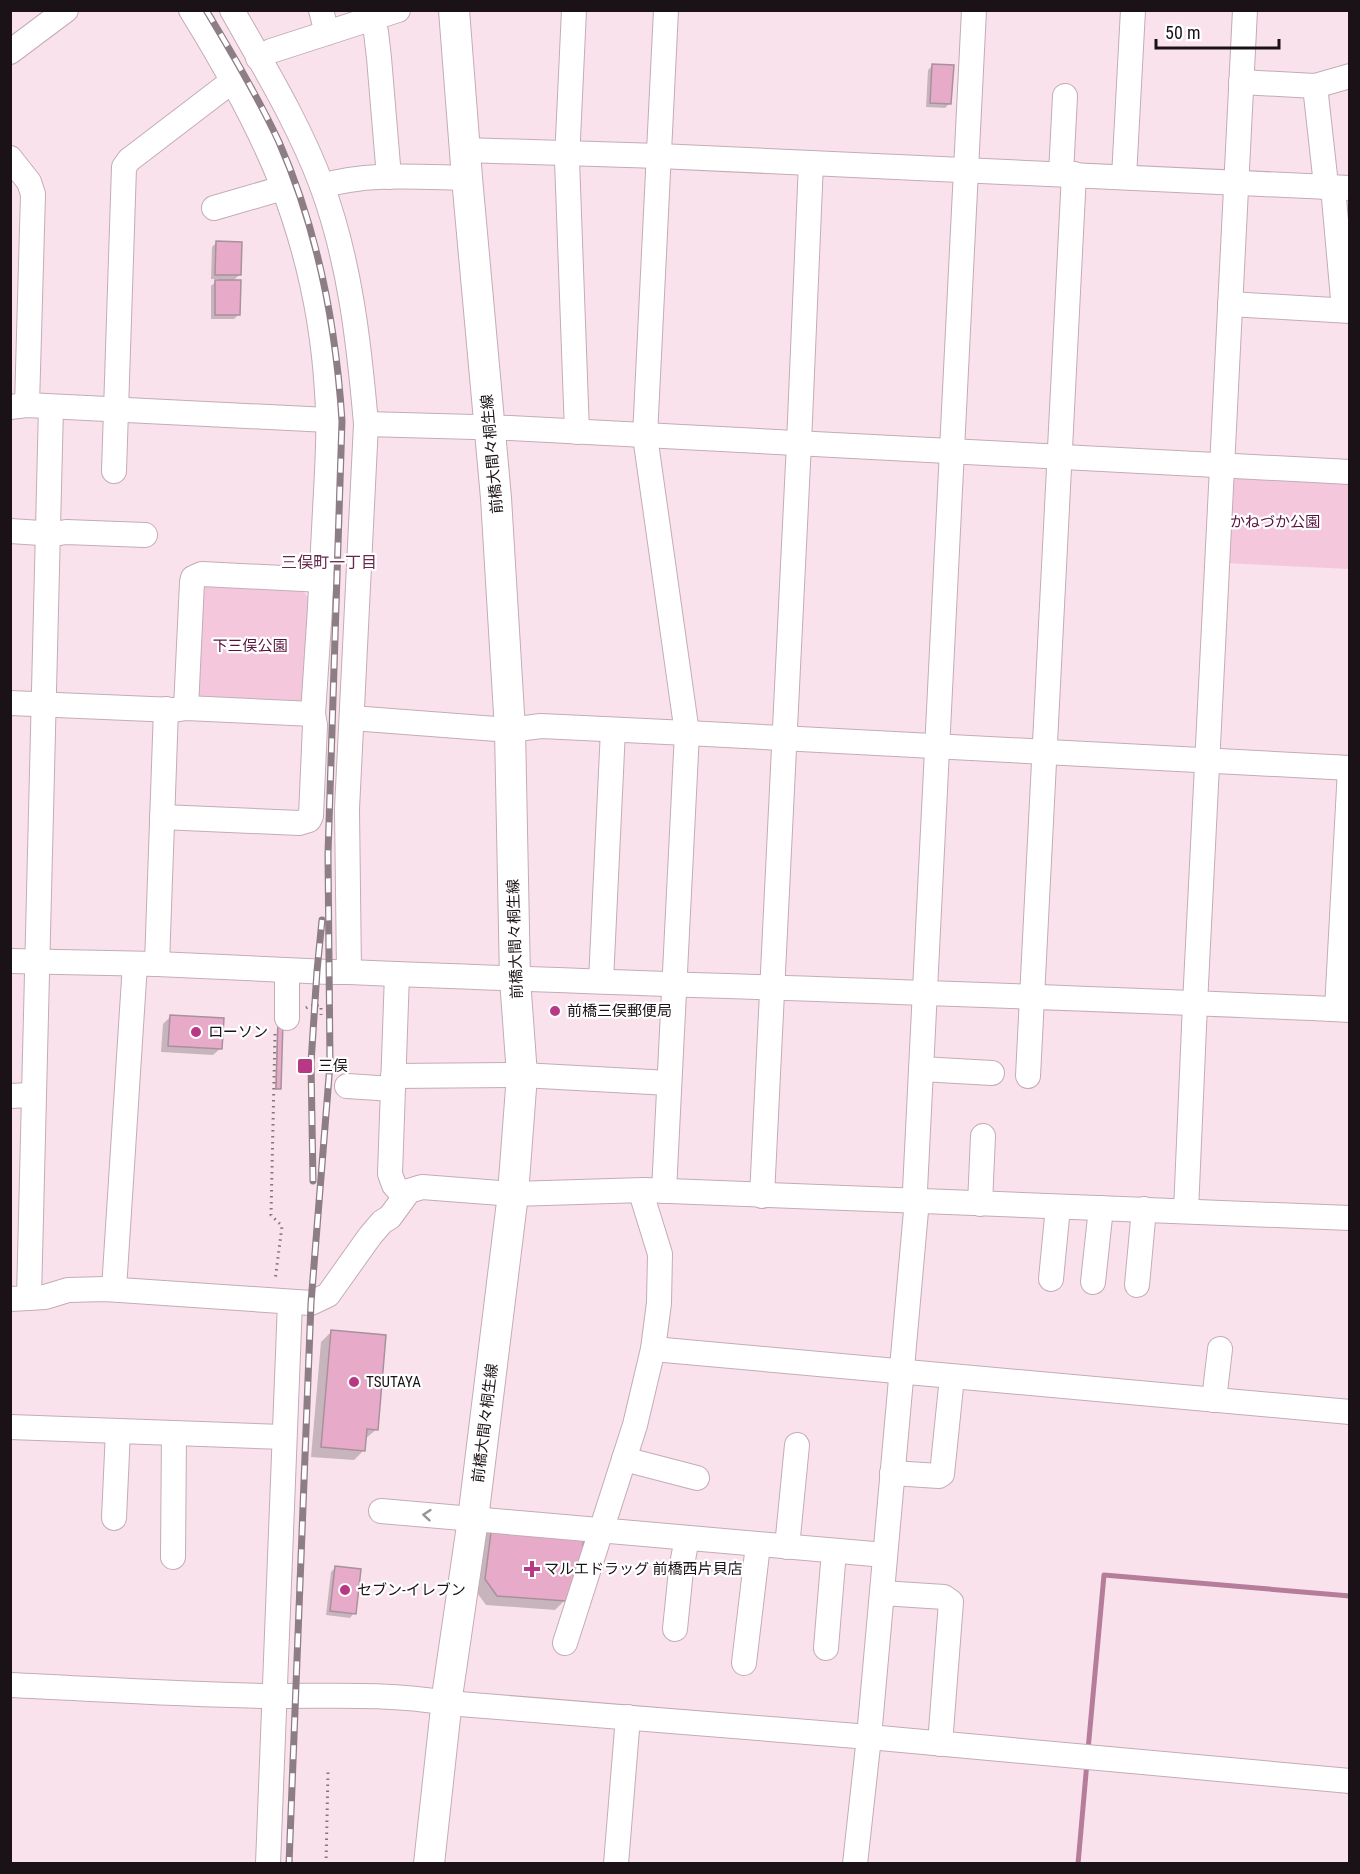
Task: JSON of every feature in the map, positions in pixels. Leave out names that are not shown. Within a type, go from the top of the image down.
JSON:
[{"type":"main road","name":"前橋大間々桐生線","points":[[434,1862],[447,1703],[473,1519],[513,1194],[522,1074],[515,979],[510,730],[496,498],[454,10]]},
{"type":"street","points":[[14,43],[66,10]]},
{"type":"street","points":[[162,817],[299,823],[309,820],[311,816],[328,420],[325,369],[312,287],[283,188],[256,128],[191,10]]},
{"type":"street","points":[[232,10],[302,141],[322,186],[341,252],[354,312],[366,424],[347,809],[349,972]]},
{"type":"street","points":[[258,58],[324,22],[372,19],[398,10]]},
{"type":"street","points":[[574,10],[567,153],[577,432]]},
{"type":"street","points":[[565,1643],[635,1425],[652,1349],[659,1303],[660,1254],[644,1199],[654,1191],[669,1083],[687,733],[645,436],[666,10]]},
{"type":"street","points":[[855,1863],[869,1737],[916,1211],[921,1068],[974,10]]},
{"type":"street","points":[[1125,177],[1132,10]]},
{"type":"street","points":[[1186,1211],[1245,10]]},
{"type":"street","points":[[372,19],[379,58],[389,177]]},
{"type":"street","points":[[1241,81],[1315,86],[1350,76]]},
{"type":"street","points":[[114,471],[124,167],[129,160],[231,82]]},
{"type":"street","points":[[1230,304],[1347,310],[1336,187],[1325,176],[1315,86]]},
{"type":"street","points":[[1028,1076],[1059,456],[1068,174],[1065,96]]},
{"type":"street","points":[[322,186],[334,182],[389,177],[466,164],[567,153],[1336,187]]},
{"type":"street","points":[[10,158],[29,182],[33,194],[19,406],[328,420]]},
{"type":"street","points":[[762,1196],[811,163]]},
{"type":"street","points":[[214,208],[283,188]]},
{"type":"street","points":[[51,407],[38,962],[22,1097],[20,1298],[45,1297],[68,1290],[114,1289],[311,1303],[328,1295],[382,1222],[390,1217],[409,1191],[422,1187],[513,1194],[654,1191],[1350,1218]]},
{"type":"street","points":[[366,424],[577,432],[1350,472]]},
{"type":"street","points":[[10,531],[48,535],[66,532],[145,535]]},
{"type":"street","points":[[114,1289],[162,817],[193,578],[202,574],[322,580]]},
{"type":"street","points":[[10,703],[314,714]]},
{"type":"street","points":[[10,961],[1033,996],[1343,1010],[1350,769],[687,733],[532,726],[510,730],[352,718]]},
{"type":"street","points":[[601,981],[613,730]]},
{"type":"street","points":[[397,974],[390,1174],[394,1185],[405,1196]]},
{"type":"street","points":[[281,1023],[287,979]]},
{"type":"street","points":[[921,1068],[992,1073]]},
{"type":"street","points":[[346,1086],[522,1074],[669,1083]]},
{"type":"street","points":[[980,1204],[983,1136]]},
{"type":"street","points":[[1051,1279],[1058,1207]]},
{"type":"street","points":[[1093,1282],[1101,1208]]},
{"type":"street","points":[[1137,1285],[1144,1209]]},
{"type":"street","points":[[268,1863],[284,1437],[282,1301]]},
{"type":"street","points":[[652,1349],[1350,1412]]},
{"type":"street","points":[[1214,1400],[1220,1349]]},
{"type":"street","points":[[892,1473],[939,1476],[942,1474],[952,1377]]},
{"type":"street","points":[[10,1427],[284,1437]]},
{"type":"street","points":[[114,1518],[118,1431]]},
{"type":"street","points":[[173,1557],[174,1433]]},
{"type":"street","points":[[787,1547],[797,1445]]},
{"type":"street","points":[[624,1459],[697,1478]]},
{"type":"street","points":[[381,1511],[885,1555]]},
{"type":"street","points":[[675,1629],[687,1538]]},
{"type":"street","points":[[744,1663],[758,1545]]},
{"type":"street","points":[[826,1647],[834,1551]]},
{"type":"street","points":[[882,1593],[944,1597],[951,1602],[940,1744]]},
{"type":"street","points":[[10,1685],[275,1696],[361,1695],[869,1737],[1350,1781]]},
{"type":"street","points":[[616,1863],[628,1718]]},
{"type":"path","points":[[281,1023],[271,1215],[282,1226],[282,1301]]},
{"type":"path","points":[[326,1863],[328,1772]]},
{"type":"green space","name":"かねづか公園","points":[[1238,477],[1349,483],[1349,569],[1225,563],[1230,484]]},
{"type":"green space","name":"下三俣公園","points":[[200,581],[301,588],[309,599],[306,707],[192,704]]},
{"type":"building","points":[[932,64],[954,65],[951,104],[930,103]]},
{"type":"building","points":[[216,241],[242,242],[241,275],[215,275]]},
{"type":"building","points":[[215,280],[241,280],[240,315],[215,315]]},
{"type":"building","name":"ローソン","points":[[170,1015],[224,1018],[222,1049],[168,1046]]},
{"type":"building","points":[[278,1021],[283,1021],[281,1089],[276,1089]]},
{"type":"building","name":"TSUTAYA","points":[[331,1330],[386,1335],[378,1430],[367,1429],[365,1451],[321,1447]]},
{"type":"building","name":"マルエドラッグ 前橋西片貝店","points":[[492,1525],[584,1533],[582,1559],[566,1601],[497,1596],[485,1579]]},
{"type":"building","name":"セブン-イレブン","points":[[335,1566],[361,1569],[356,1614],[330,1611]]},
{"type":"waterway","points":[[1088,1750],[1104,1575],[1350,1596]]},
{"type":"waterway","points":[[1078,1864],[1087,1762]]},
{"type":"railway","points":[[206,10],[271,125],[293,176],[323,279],[335,349],[342,421],[328,854],[330,1064],[311,1303],[289,1864]]},
{"type":"railway","points":[[313,1181],[311,1063],[322,920]]},
{"type":"place","name":"前橋三俣郵便局","points":[[555,1011]]},
{"type":"place","name":"ローソン","points":[[196,1032]]},
{"type":"place","name":"三俣","points":[[305,1066]]},
{"type":"place","name":"TSUTAYA","points":[[354,1382]]},
{"type":"place","name":"マルエドラッグ 前橋西片貝店","points":[[532,1569]]},
{"type":"place","name":"セブン-イレブン","points":[[345,1590]]},
{"type":"district","name":"三俣町一丁目","points":[[329,562]]}]
